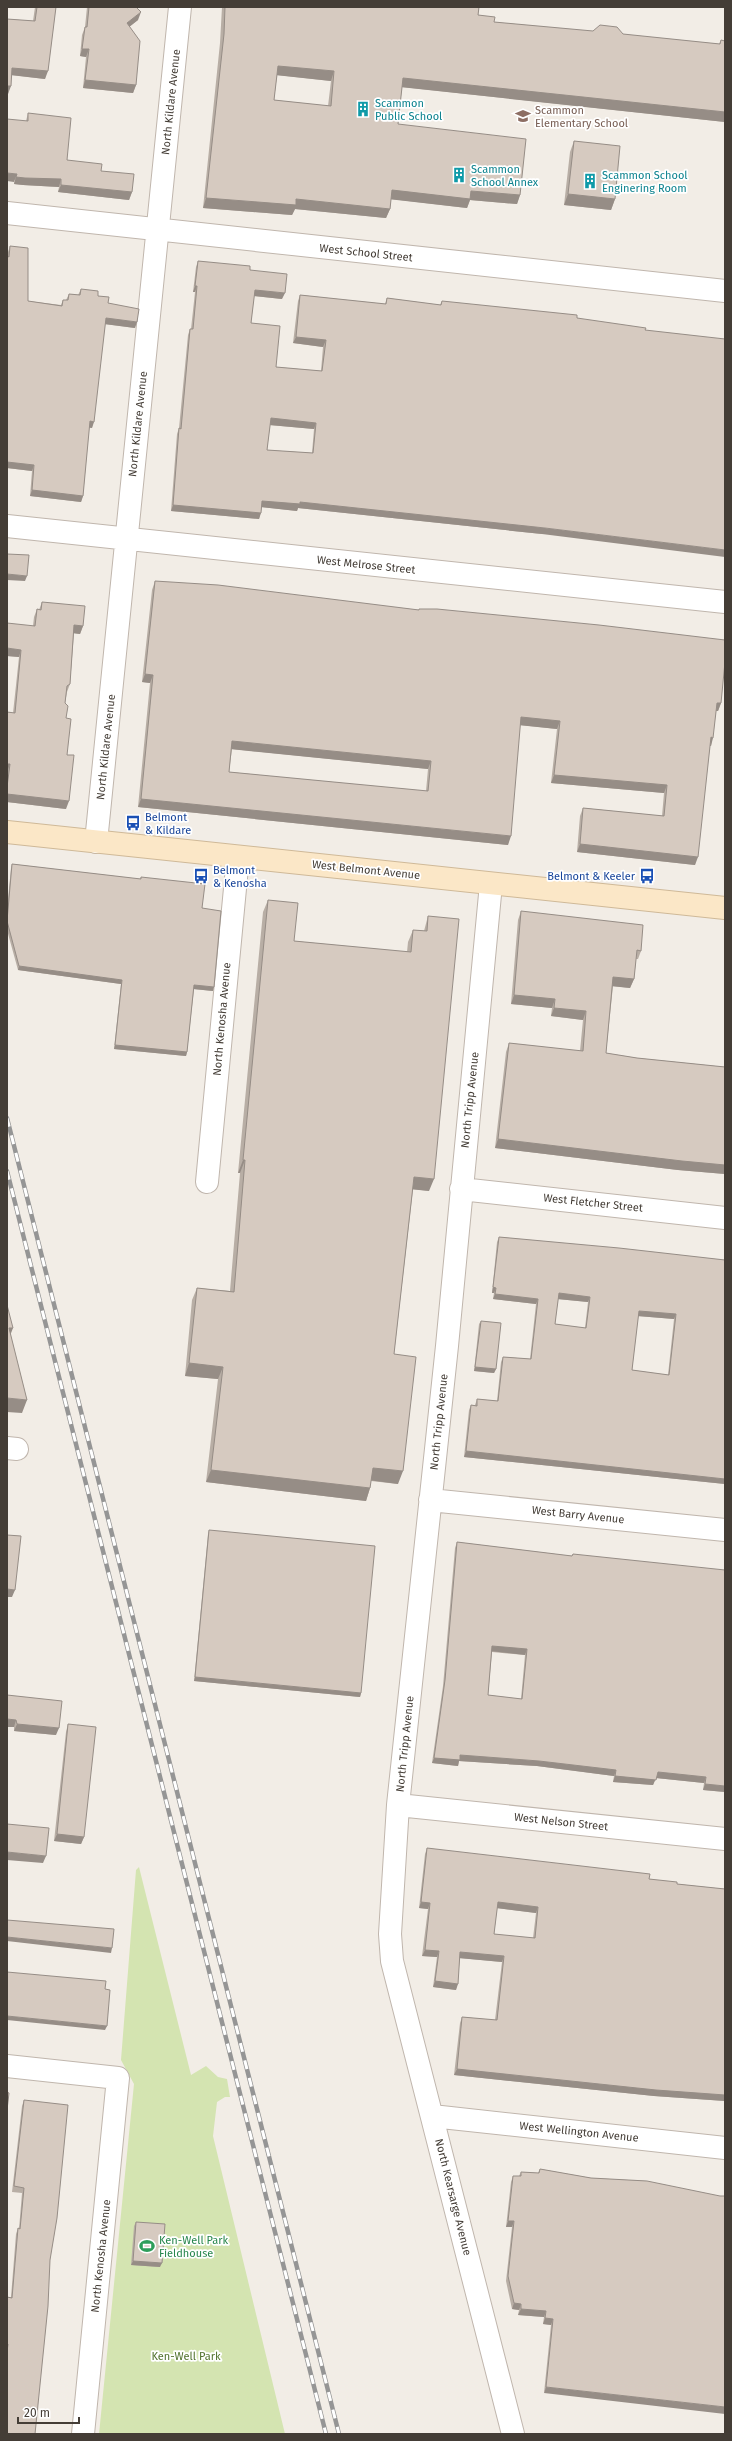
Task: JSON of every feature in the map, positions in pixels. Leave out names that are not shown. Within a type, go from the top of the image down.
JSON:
[{"type":"main road","name":"West Belmont Avenue","points":[[7,832],[725,908]]},
{"type":"street","name":"North Kildare Avenue","points":[[96,842],[180,7]]},
{"type":"street","name":"West School Street","points":[[7,213],[158,231],[725,291]]},
{"type":"street","name":"West Melrose Street","points":[[7,526],[127,540],[725,602]]},
{"type":"street","name":"North Kenosha Avenue","points":[[207,1182],[238,857]]},
{"type":"street","name":"North Tripp Avenue","points":[[392,1961],[390,1934],[398,1805],[491,884]]},
{"type":"street","name":"West Fletcher Street","points":[[460,1189],[725,1218]]},
{"type":"street","name":"West Barry Avenue","points":[[430,1500],[725,1530]]},
{"type":"street","name":"West Nelson Street","points":[[398,1805],[725,1839]]},
{"type":"street","name":"North Kearsarge Avenue","points":[[392,1961],[513,2434]]},
{"type":"street","name":"North Kenosha Avenue","points":[[7,2066],[118,2078],[83,2434]]},
{"type":"street","name":"West Wellington Avenue","points":[[432,2116],[725,2148]]},
{"type":"green space","name":"Ken-Well Park","points":[[139,1867],[191,2075],[206,2066],[218,2077],[227,2079],[230,2097],[225,2097],[217,2102],[213,2136],[285,2434],[99,2434],[134,2084],[121,2060],[136,1870]]},
{"type":"building","points":[[37,7],[56,7],[48,71],[12,68],[11,86],[7,86],[7,19],[35,21]]},
{"type":"building","points":[[89,7],[137,7],[141,12],[127,23],[140,41],[136,85],[85,80],[89,49],[82,49],[85,27],[87,27]]},
{"type":"building","points":[[225,7],[479,7],[478,15],[495,17],[494,22],[593,31],[600,25],[617,27],[623,34],[720,44],[721,40],[725,41],[725,112],[403,78],[398,124],[526,139],[520,195],[471,191],[470,199],[392,190],[390,209],[296,199],[296,205],[206,198],[224,34]],"holes":[[[278,66],[334,71],[331,106],[274,100]]]},
{"type":"building","points":[[28,113],[71,118],[67,160],[102,164],[101,171],[134,174],[132,192],[61,185],[61,179],[16,177],[17,174],[7,173],[7,119],[28,121]]},
{"type":"building","name":"Scammon School Enginering Room","points":[[574,141],[620,146],[615,199],[568,194]]},
{"type":"building","points":[[10,246],[28,248],[28,301],[62,306],[63,300],[68,300],[69,294],[80,295],[81,289],[98,291],[98,296],[109,297],[108,303],[139,309],[137,322],[106,318],[94,422],[90,421],[83,496],[32,490],[34,465],[7,462],[7,256],[9,257]]},
{"type":"building","points":[[198,261],[250,266],[250,270],[287,274],[285,293],[255,290],[251,323],[280,326],[276,367],[322,371],[326,340],[296,337],[300,295],[386,304],[387,298],[441,305],[442,301],[577,315],[577,318],[646,328],[645,330],[725,339],[725,550],[545,528],[300,502],[300,504],[262,501],[261,513],[173,505],[179,428],[181,429],[190,329],[193,329],[197,286],[195,286]],"holes":[[[271,418],[316,423],[313,453],[267,450]]]},
{"type":"building","points":[[7,554],[29,555],[27,576],[7,574]]},
{"type":"building","points":[[155,581],[218,585],[419,610],[437,609],[599,625],[725,640],[725,662],[721,703],[717,703],[713,738],[711,737],[698,857],[580,844],[583,808],[664,816],[667,785],[554,775],[560,721],[521,717],[511,836],[141,799],[153,675],[145,674]],"holes":[[[232,741],[431,761],[428,791],[229,772]]]},
{"type":"building","points":[[42,602],[85,606],[83,626],[74,625],[70,684],[67,686],[65,703],[68,706],[66,718],[71,719],[67,755],[74,755],[69,801],[7,794],[10,764],[7,764],[7,712],[15,713],[21,650],[7,648],[7,623],[35,626],[37,609],[41,610]]},
{"type":"building","points":[[12,864],[141,879],[141,877],[205,884],[202,908],[221,911],[214,987],[194,985],[187,1052],[115,1045],[122,980],[19,966],[7,921]]},
{"type":"building","points":[[268,900],[298,903],[294,941],[411,952],[413,930],[427,931],[428,916],[459,919],[434,1179],[414,1177],[394,1354],[416,1357],[403,1471],[373,1468],[370,1488],[211,1470],[223,1367],[189,1363],[197,1288],[234,1292],[245,1160],[243,1160]]},
{"type":"building","points":[[521,911],[643,925],[641,951],[637,950],[634,979],[613,977],[606,1053],[637,1058],[725,1067],[725,1165],[498,1139],[509,1043],[583,1051],[586,1011],[554,1008],[555,999],[514,995]]},
{"type":"building","points":[[499,1237],[619,1248],[725,1260],[725,1479],[466,1451],[471,1405],[477,1406],[477,1399],[498,1401],[503,1357],[531,1359],[538,1299],[495,1294],[496,1288],[493,1287]],"holes":[[[559,1293],[590,1297],[586,1328],[555,1324]],[[639,1311],[676,1314],[669,1375],[632,1370]]]},
{"type":"building","points":[[7,1305],[13,1328],[9,1328],[27,1400],[7,1398]]},
{"type":"building","points":[[481,1321],[501,1323],[496,1369],[475,1367]]},
{"type":"building","points":[[209,1530],[375,1546],[361,1693],[195,1677]]},
{"type":"building","points":[[7,1535],[21,1536],[15,1590],[7,1589]]},
{"type":"building","points":[[457,1542],[572,1556],[573,1554],[725,1570],[725,1786],[705,1784],[706,1777],[658,1772],[656,1780],[615,1776],[616,1770],[539,1761],[460,1755],[460,1760],[434,1758],[445,1680]],"holes":[[[492,1646],[527,1649],[522,1699],[488,1695]]]},
{"type":"building","points":[[7,1695],[62,1701],[59,1728],[17,1724],[16,1720],[7,1719]]},
{"type":"building","points":[[68,1724],[96,1727],[84,1837],[57,1834]]},
{"type":"building","points":[[7,1824],[49,1828],[46,1856],[7,1852]]},
{"type":"building","points":[[427,1848],[650,1874],[649,1879],[677,1882],[677,1884],[725,1889],[725,2095],[656,2090],[457,2069],[462,2017],[497,2020],[504,1956],[460,1952],[458,1984],[435,1981],[439,1951],[425,1950],[430,1903],[421,1902]],"holes":[[[498,1902],[538,1907],[535,1938],[494,1934]]]},
{"type":"building","points":[[7,1920],[114,1929],[112,1948],[7,1937]]},
{"type":"building","points":[[7,1972],[106,1981],[105,1989],[110,1990],[107,2026],[7,2016]]},
{"type":"building","points":[[7,2092],[9,2093],[7,2110]]},
{"type":"building","points":[[24,2100],[68,2105],[57,2218],[50,2260],[48,2306],[35,2434],[7,2434],[7,2297],[12,2298],[18,2228],[20,2229],[24,2188],[14,2186]]},
{"type":"building","points":[[540,2169],[591,2178],[647,2181],[725,2196],[725,2407],[546,2387],[553,2319],[545,2318],[546,2311],[521,2309],[521,2304],[514,2303],[508,2276],[514,2221],[508,2221],[513,2176],[521,2176],[521,2172],[539,2173]]},
{"type":"building","name":"Ken-Well Park Fieldhouse","points":[[136,2222],[165,2224],[162,2263],[133,2261]]},
{"type":"railway","points":[[7,1118],[339,2434]]},
{"type":"railway","points":[[7,1171],[326,2434]]},
{"type":"place","name":"Scammon Public School","points":[[363,109]]},
{"type":"place","name":"Scammon Elementary School","points":[[523,116]]},
{"type":"place","name":"Scammon School Annex","points":[[459,175]]},
{"type":"place","name":"Scammon School Enginering Room","points":[[590,181]]},
{"type":"place","name":"Belmont & Kildare","points":[[133,823]]},
{"type":"place","name":"Belmont & Kenosha","points":[[201,876]]},
{"type":"place","name":"Belmont & Keeler","points":[[647,876]]},
{"type":"place","name":"Ken-Well Park Fieldhouse","points":[[147,2246]]}]
